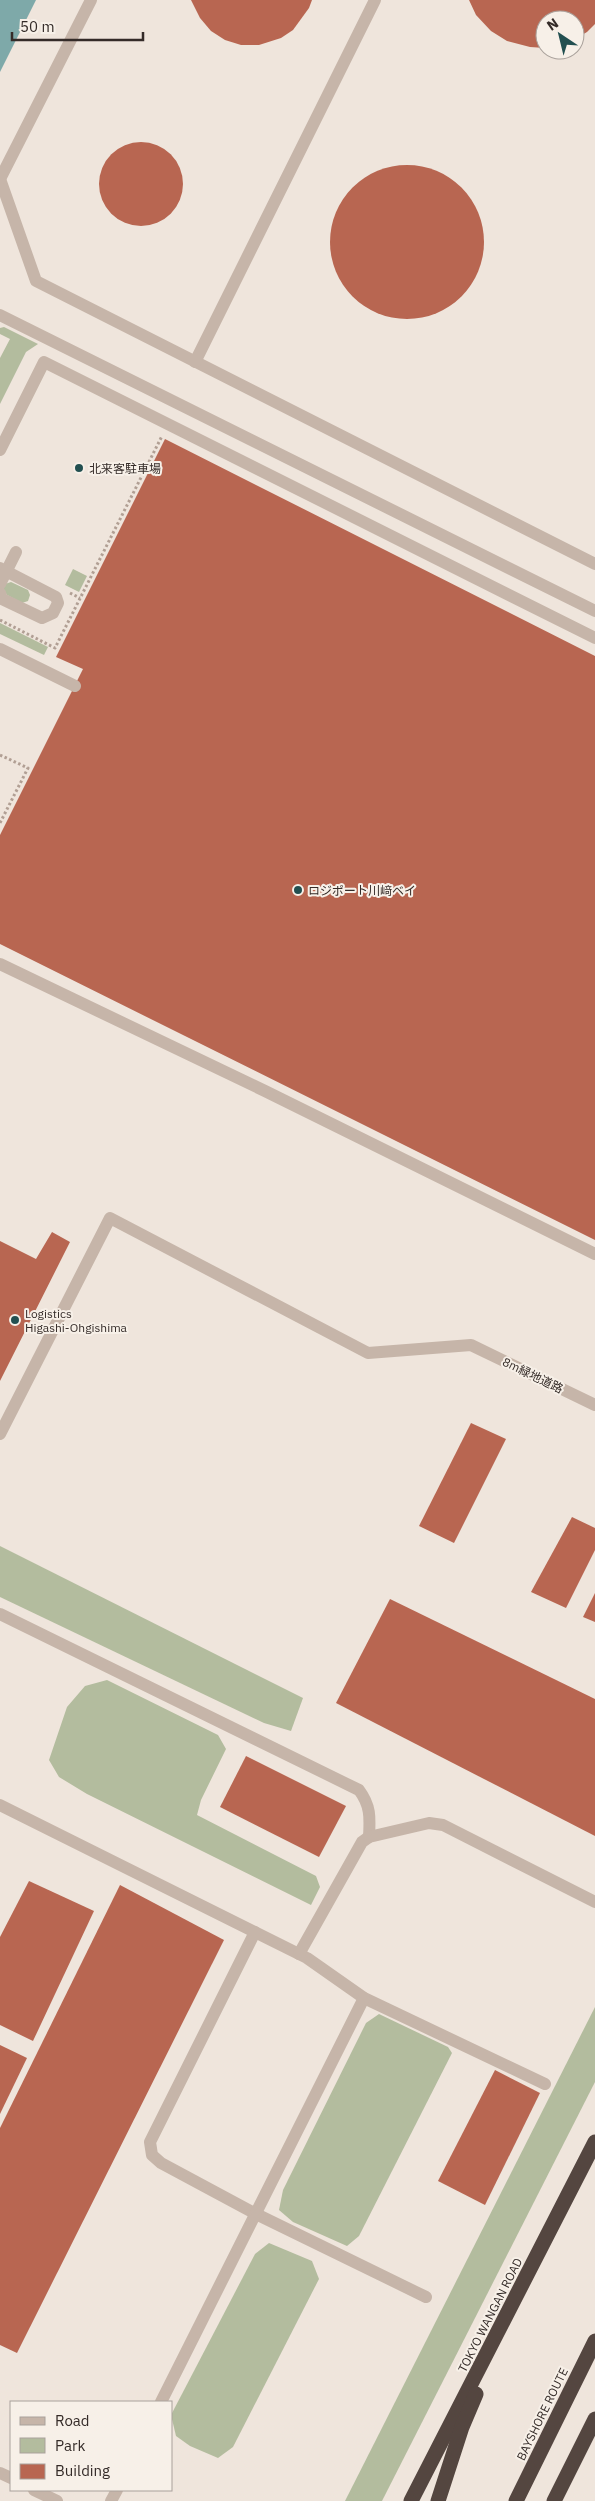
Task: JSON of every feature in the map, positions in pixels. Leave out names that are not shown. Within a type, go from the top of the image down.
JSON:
[{"type":"highway","name":"TOKYO WANGAN ROAD","points":[[411,2501],[595,2142]]},
{"type":"highway","points":[[438,2501],[462,2427],[534,2262]]},
{"type":"highway","name":"BAYSHORE ROUTE","points":[[516,2501],[595,2341]]},
{"type":"highway","points":[[554,2501],[595,2419]]},
{"type":"street","points":[[91,0],[0,179],[36,281],[595,564]]},
{"type":"street","points":[[195,362],[375,0]]},
{"type":"street","points":[[0,315],[595,611]]},
{"type":"street","points":[[0,450],[44,362],[595,638]]},
{"type":"street","points":[[0,584],[3,569],[16,552]]},
{"type":"street","points":[[0,593],[2,599],[42,618],[53,613],[58,603],[56,597],[3,569]]},
{"type":"street","points":[[0,649],[75,686]]},
{"type":"street","points":[[0,964],[230,1074],[595,1254]]},
{"type":"street","name":"8m緑地道路","points":[[0,1434],[110,1218],[368,1353],[471,1345],[595,1405]]},
{"type":"street","points":[[0,1614],[359,1790],[366,1799],[370,1810],[369,1837]]},
{"type":"street","points":[[0,1806],[299,1954],[364,1998],[545,2084]]},
{"type":"street","points":[[299,1954],[350,1860],[369,1837],[429,1823],[443,1825],[595,1902]]},
{"type":"street","points":[[255,1932],[150,2142],[152,2155],[161,2163],[256,2214],[426,2298]]},
{"type":"street","points":[[162,2401],[364,1998]]},
{"type":"street","points":[[36,2491],[57,2501]]},
{"type":"path","points":[[0,620],[55,648],[164,434]]},
{"type":"path","points":[[0,755],[28,768],[0,823]]},
{"type":"green space","points":[[4,327],[38,344],[26,352],[0,404],[0,358],[10,339],[0,334],[0,328]]},
{"type":"green space","points":[[73,569],[87,576],[79,592],[65,585]]},
{"type":"green space","points":[[11,582],[28,590],[30,595],[28,601],[22,603],[7,595],[3,589],[5,584]]},
{"type":"green space","points":[[0,623],[48,647],[44,655],[0,634]]},
{"type":"green space","points":[[0,1546],[303,1698],[291,1731],[264,1723],[0,1597]]},
{"type":"green space","points":[[107,1680],[218,1735],[226,1749],[201,1800],[197,1815],[316,1876],[320,1887],[311,1905],[87,1794],[59,1777],[49,1760],[67,1707],[85,1686]]},
{"type":"green space","points":[[595,2007],[595,2082],[382,2501],[345,2501]]},
{"type":"green space","points":[[379,2014],[448,2047],[452,2053],[359,2236],[347,2246],[293,2222],[279,2210],[283,2190],[366,2023]]},
{"type":"green space","points":[[269,2243],[312,2261],[319,2279],[233,2447],[218,2458],[190,2446],[176,2436],[172,2413],[255,2254]]},
{"type":"water","points":[[0,0],[36,0],[0,72]]},
{"type":"building","points":[[191,0],[312,0],[309,8],[293,30],[281,38],[259,45],[241,45],[225,40],[211,31],[200,18]]},
{"type":"building","points":[[469,0],[595,0],[595,24],[585,33],[585,10],[535,10],[535,47],[507,41],[491,31],[476,15]]},
{"type":"building","points":[[141,142],[157,145],[171,154],[180,168],[183,184],[180,200],[171,214],[157,223],[141,226],[125,223],[111,214],[102,200],[99,184],[102,168],[111,154],[125,145]]},
{"type":"building","points":[[407,165],[436,171],[450,178],[461,188],[471,199],[478,213],[484,242],[478,271],[471,285],[461,296],[450,306],[436,313],[407,319],[378,313],[364,306],[353,296],[343,285],[336,271],[330,242],[336,213],[343,199],[353,188],[364,178],[378,171]]},
{"type":"building","name":"ロジポート川﨑ベイ","points":[[165,439],[595,656],[595,1240],[0,944],[0,835],[83,669],[56,657]]},
{"type":"building","name":"Logistics Higashi-Ohgishima","points":[[52,1232],[70,1242],[0,1381],[0,1241],[36,1259]]},
{"type":"building","points":[[471,1423],[506,1439],[454,1543],[419,1526]]},
{"type":"building","points":[[572,1517],[595,1528],[595,1550],[566,1608],[531,1592]]},
{"type":"building","points":[[595,1593],[595,1622],[583,1617]]},
{"type":"building","points":[[390,1599],[595,1699],[595,1836],[336,1703]]},
{"type":"building","points":[[246,1756],[346,1806],[319,1857],[220,1807]]},
{"type":"building","points":[[29,1881],[94,1911],[33,2041],[0,2025],[0,1937]]},
{"type":"building","points":[[120,1885],[224,1940],[17,2353],[0,2345],[0,2128]]},
{"type":"building","points":[[0,2045],[27,2058],[0,2114]]},
{"type":"building","points":[[495,2070],[540,2093],[485,2205],[438,2181]]},
{"type":"place","name":"北来客駐車場","points":[[79,468]]},
{"type":"place","name":"ロジポート川﨑ベイ","points":[[298,890]]},
{"type":"place","name":"Logistics Higashi-Ohgishima","points":[[15,1320]]}]
